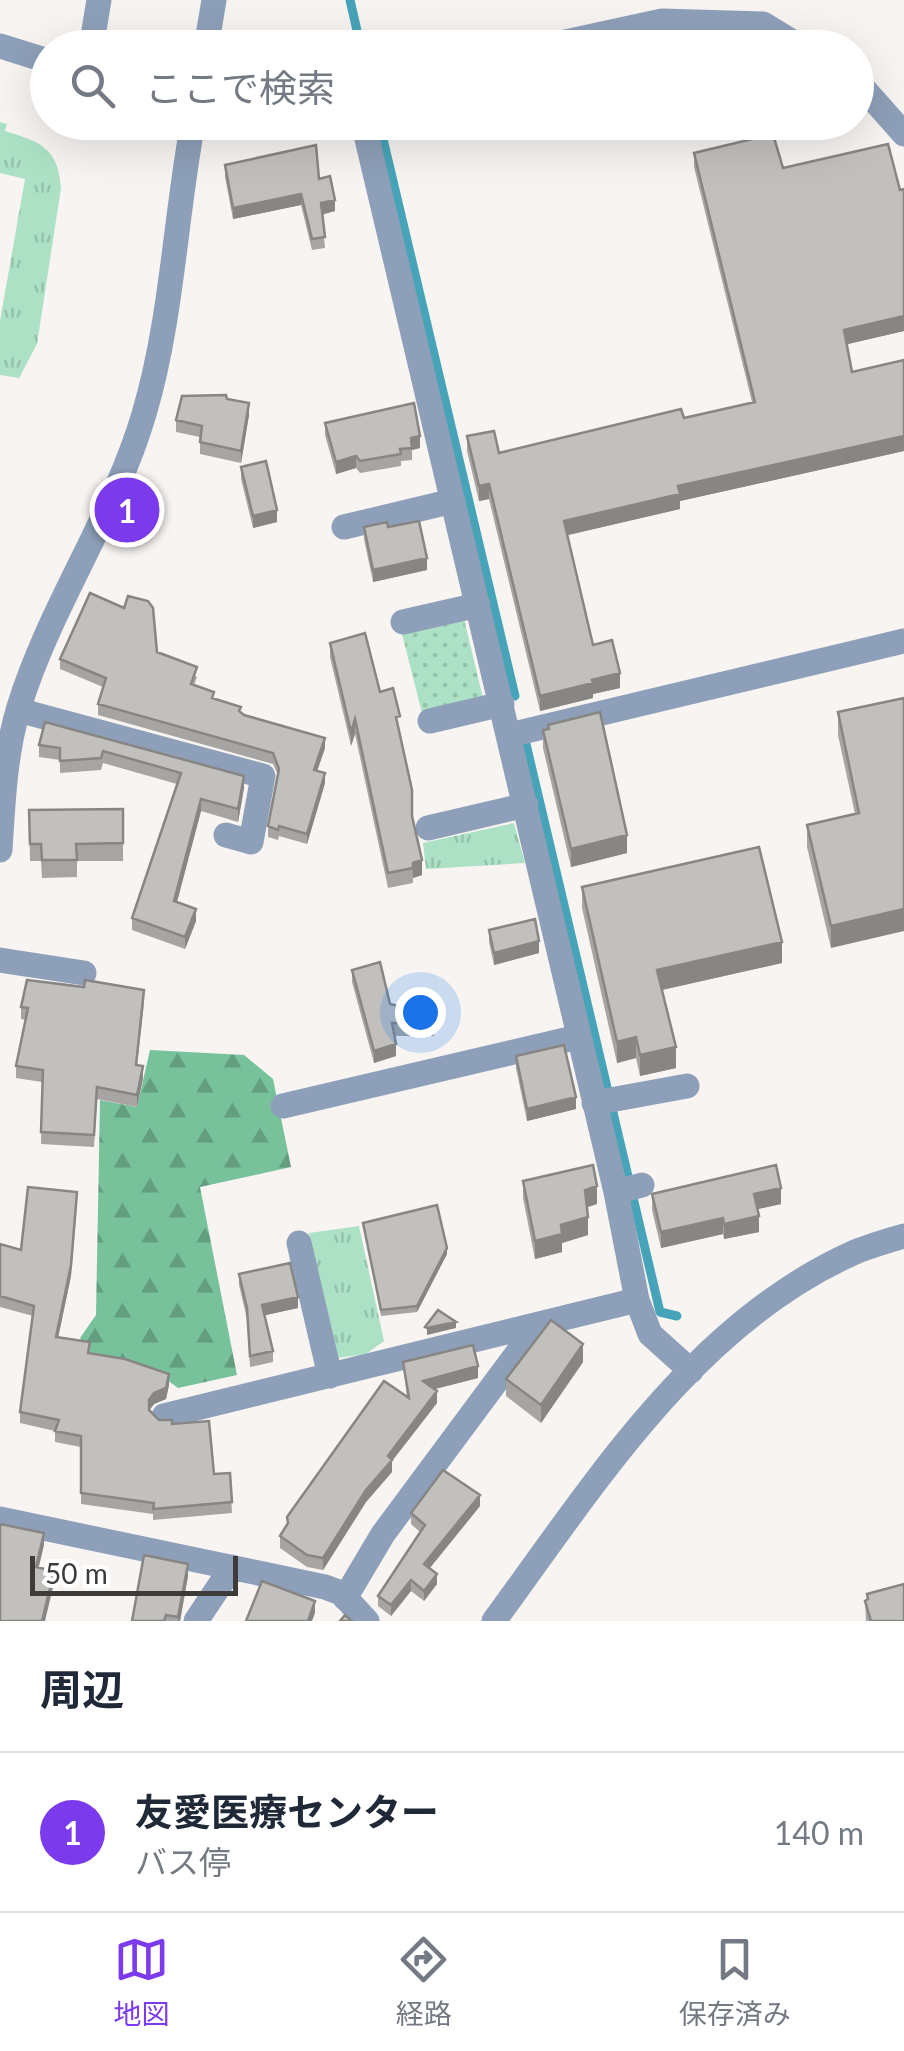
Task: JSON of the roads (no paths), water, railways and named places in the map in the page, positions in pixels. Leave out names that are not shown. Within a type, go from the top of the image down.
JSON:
[{"type":"street","points":[[94,30],[99,0]]},
{"type":"street","points":[[209,30],[214,0]]},
{"type":"street","points":[[624,30],[662,22],[763,24],[773,30]]},
{"type":"street","points":[[0,46],[30,56]]},
{"type":"street","points":[[874,100],[904,134]]},
{"type":"street","points":[[0,850],[8,761],[18,710],[39,652],[144,418],[155,375],[190,140]]},
{"type":"street","points":[[367,140],[578,1037],[607,1102],[616,1192],[637,1300],[650,1334],[691,1370]]},
{"type":"street","points":[[344,527],[454,501]]},
{"type":"street","points":[[403,622],[478,605]]},
{"type":"street","points":[[509,734],[904,641]]},
{"type":"street","points":[[430,721],[502,704]]},
{"type":"street","points":[[18,710],[263,776],[251,842],[226,836]]},
{"type":"street","points":[[428,828],[526,805]]},
{"type":"street","points":[[0,960],[84,973]]},
{"type":"street","points":[[283,1106],[578,1037]]},
{"type":"street","points":[[607,1102],[687,1086]]},
{"type":"street","points":[[616,1192],[642,1185]]},
{"type":"street","points":[[494,1621],[624,1447],[691,1370],[744,1322],[796,1284],[854,1252],[904,1236]]},
{"type":"street","points":[[298,1243],[330,1376]]},
{"type":"street","points":[[164,1416],[637,1300]]},
{"type":"street","points":[[345,1598],[382,1534],[539,1324]]},
{"type":"street","points":[[0,1519],[326,1587],[345,1598],[367,1621]]},
{"type":"street","points":[[196,1621],[232,1567]]},
{"type":"waterway","points":[[350,0],[357,30]]},
{"type":"waterway","points":[[383,140],[515,696]]},
{"type":"waterway","points":[[526,744],[660,1312],[677,1316]]},
{"type":"place","name":"友愛医療センター","points":[[127,510]]}]
